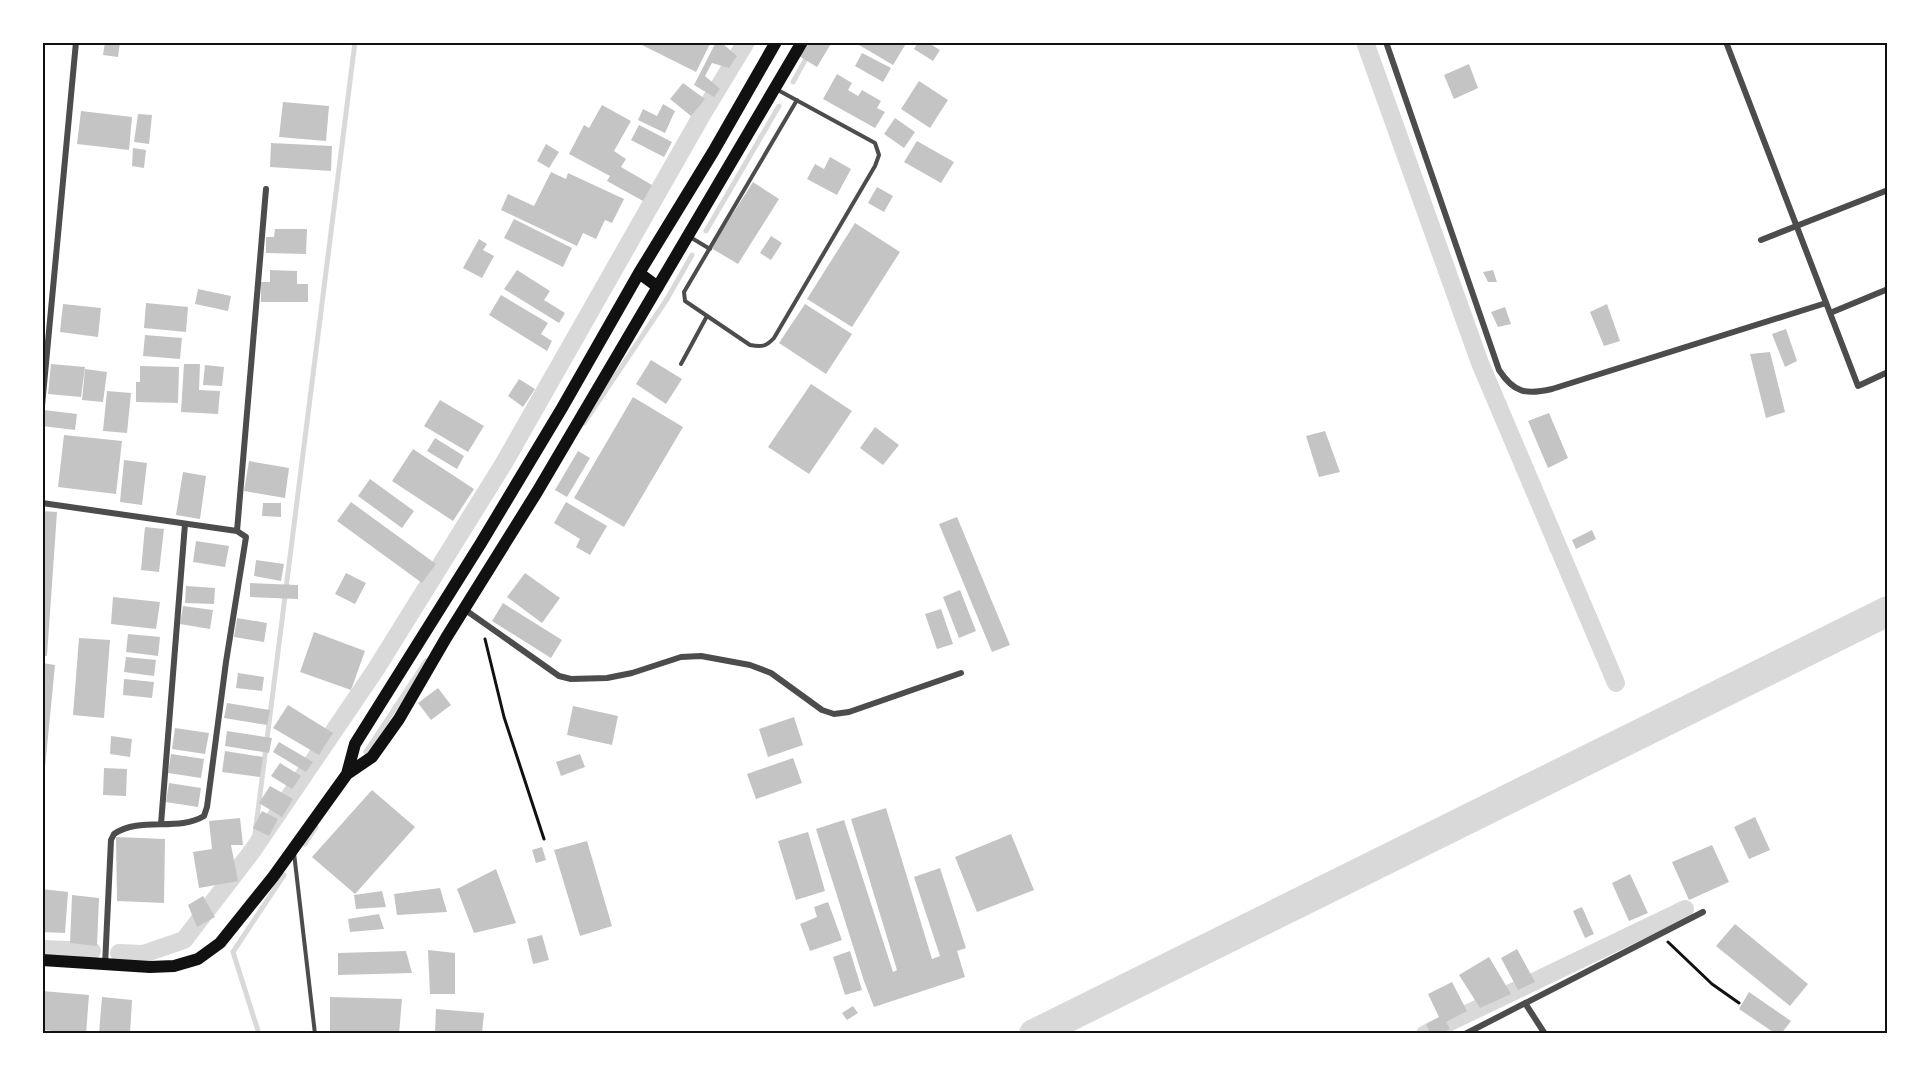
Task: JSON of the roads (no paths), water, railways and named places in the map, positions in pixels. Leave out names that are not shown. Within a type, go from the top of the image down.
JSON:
[{"type":"highway","points":[[347,774],[355,744],[481,543],[776,42]]},
{"type":"highway","points":[[42,960],[150,968],[174,966],[198,958],[220,943],[347,774],[372,757],[384,741],[531,502],[802,42]]},
{"type":"highway","points":[[639,273],[658,287]]},
{"type":"street","points":[[42,406],[76,42]]},
{"type":"street","points":[[1386,42],[1499,370],[1508,385],[1523,392],[1535,393],[1552,390],[1826,303]]},
{"type":"street","points":[[1726,42],[1858,386],[1888,372]]},
{"type":"street","points":[[237,531],[266,189]]},
{"type":"street","points":[[1761,240],[1888,190]]},
{"type":"street","points":[[1830,313],[1888,289]]},
{"type":"street","points":[[42,503],[237,531],[246,537],[226,662],[207,807],[204,816],[193,821],[129,828],[119,830],[113,836],[105,965]]},
{"type":"street","points":[[161,824],[184,524]]},
{"type":"street","points":[[464,609],[559,676],[571,679],[607,678],[681,657],[701,656],[750,665],[771,673],[822,710],[834,714],[849,712],[961,673]]},
{"type":"street","points":[[1465,1034],[1703,912]]},
{"type":"street","points":[[1526,1003],[1545,1034]]},
{"type":"lane","points":[[775,88],[797,100],[875,143],[879,154],[875,166],[769,344],[761,347],[750,345],[688,303],[684,292],[797,100]]},
{"type":"lane","points":[[688,236],[710,249]]},
{"type":"lane","points":[[681,364],[707,316]]},
{"type":"lane","points":[[293,848],[315,1034]]},
{"type":"waterway","points":[[253,850],[355,42]]},
{"type":"waterway","points":[[119,953],[143,954],[184,940],[253,850],[376,669],[504,463],[703,113],[746,42]]},
{"type":"waterway","points":[[1365,42],[1480,363],[1616,683]]},
{"type":"waterway","points":[[793,82],[808,55]]},
{"type":"waterway","points":[[706,231],[779,106]]},
{"type":"waterway","points":[[584,423],[667,299],[692,255]]},
{"type":"waterway","points":[[1034,1034],[1888,611]]},
{"type":"waterway","points":[[366,752],[426,661]]},
{"type":"waterway","points":[[305,844],[316,827]]},
{"type":"waterway","points":[[259,1034],[233,952],[284,875]]},
{"type":"waterway","points":[[1425,1034],[1685,909]]},
{"type":"waterway","points":[[42,949],[92,951]]}]
